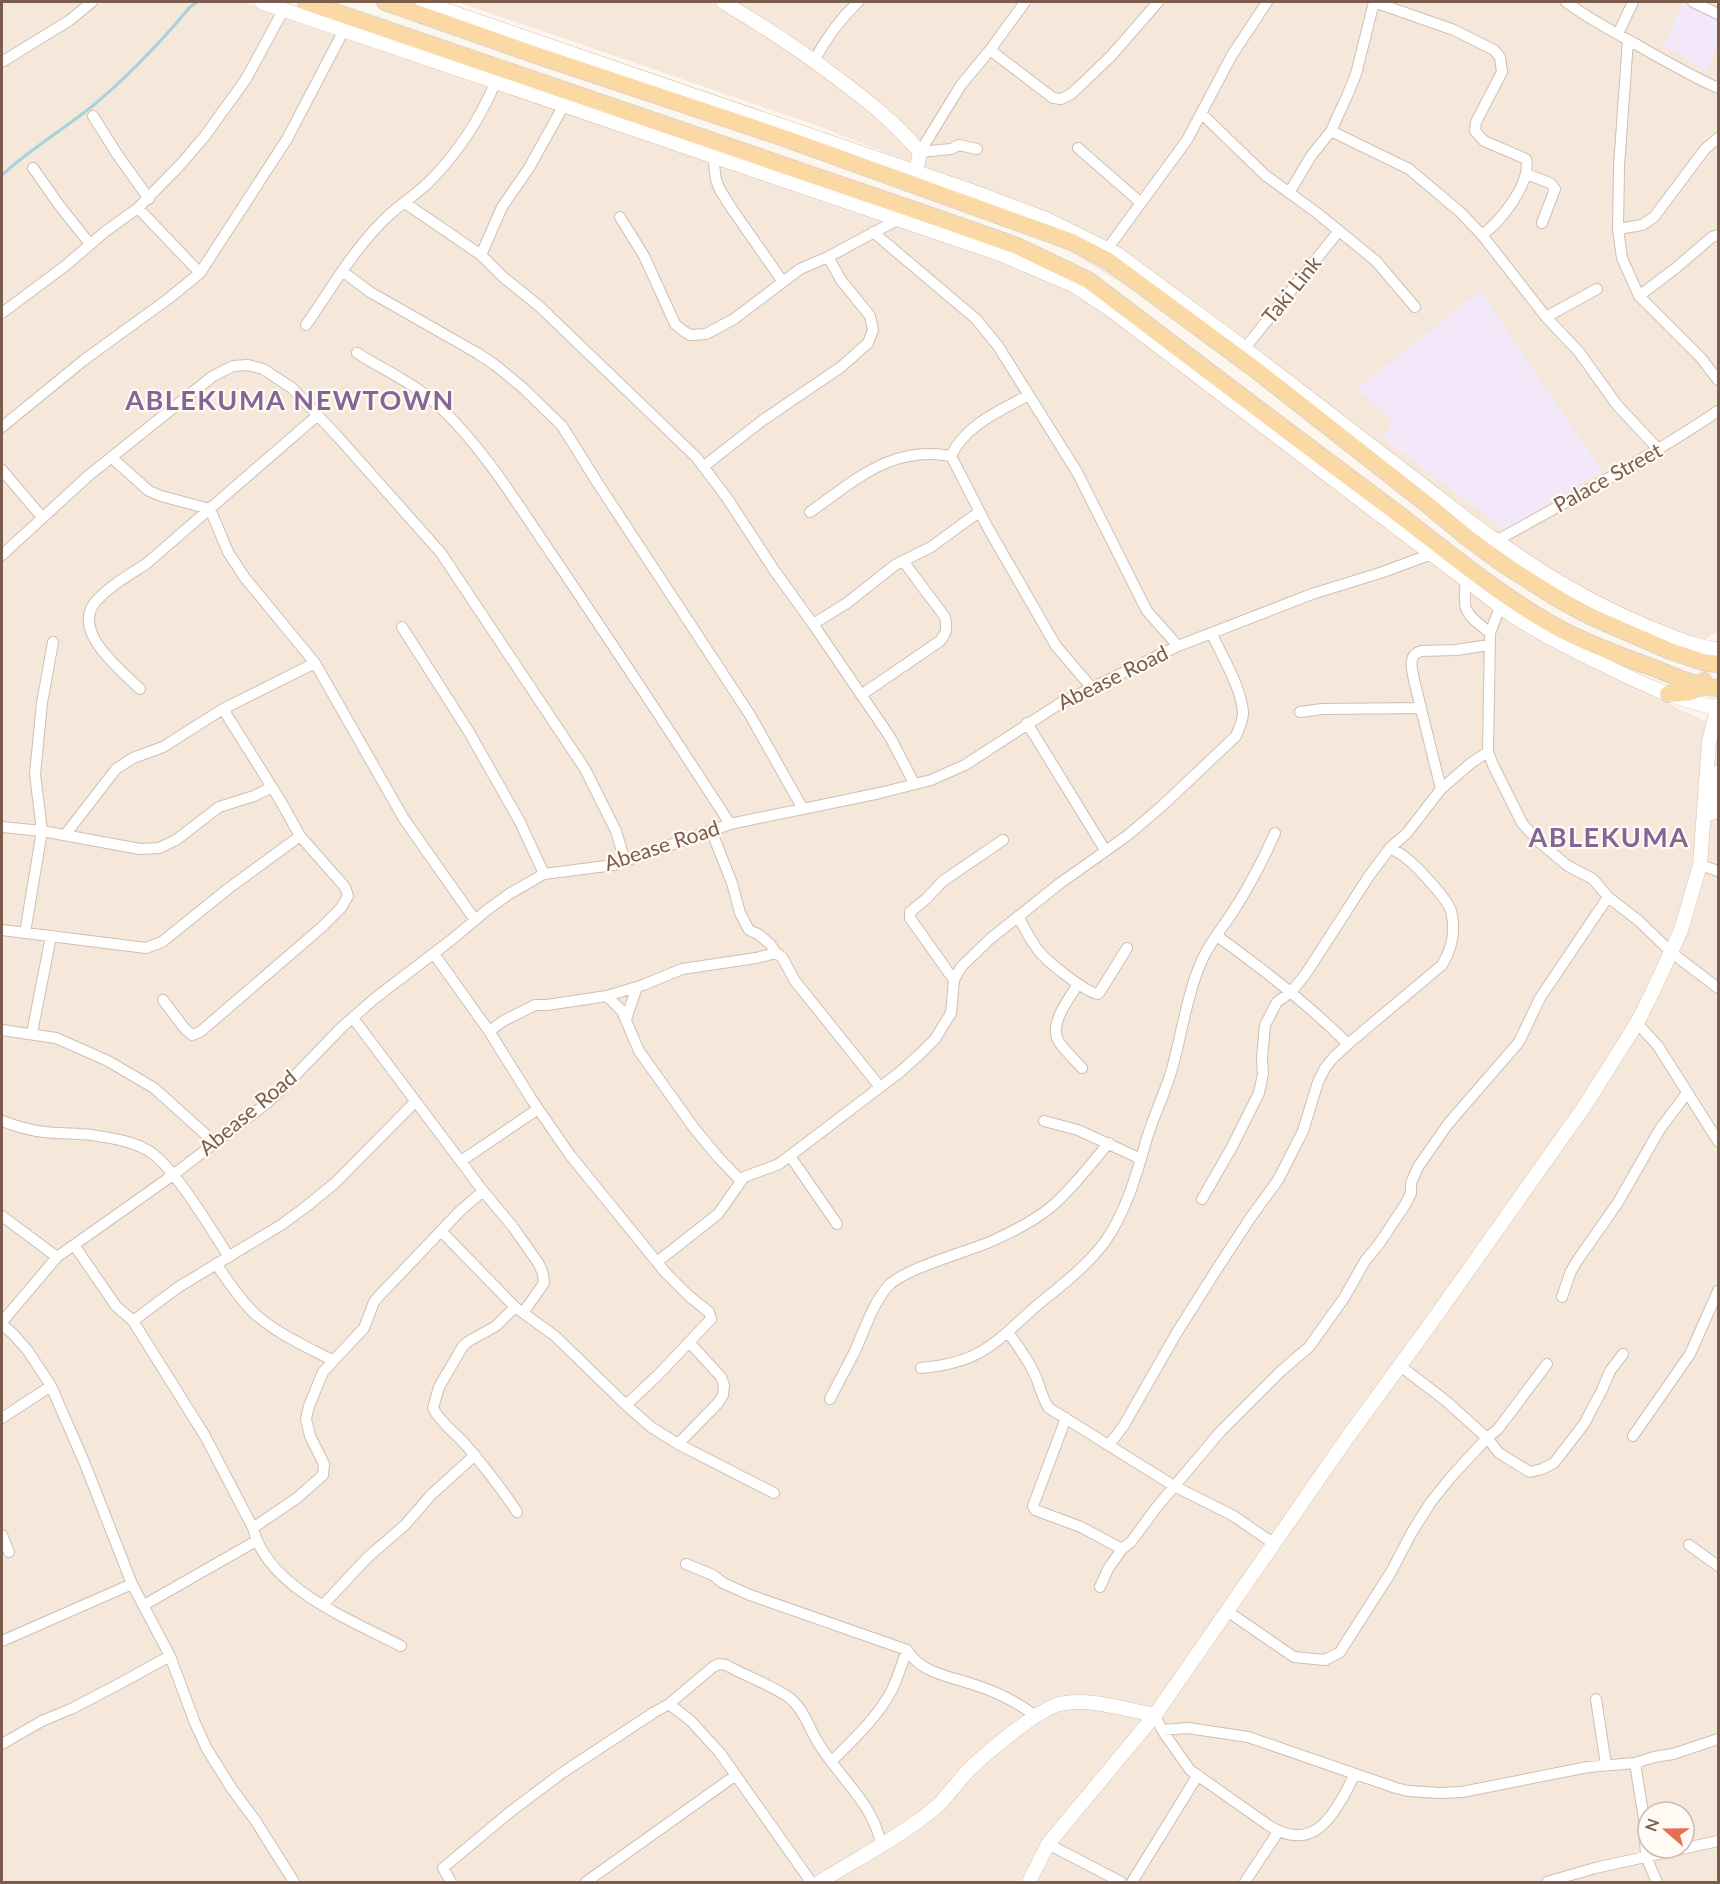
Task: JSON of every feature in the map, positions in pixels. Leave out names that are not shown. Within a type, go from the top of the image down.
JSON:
[{"type":"main road","points":[[306,2],[779,163],[862,200],[1017,246],[1088,280],[1305,445],[1416,526],[1530,619],[1563,630],[1629,659],[1710,686]]},
{"type":"main road","points":[[385,2],[787,139],[1072,242],[1107,260],[1168,299],[1506,566],[1558,599],[1586,606],[1670,651],[1712,663],[1710,686]]},
{"type":"main road","points":[[522,76],[522,64],[530,53]]},
{"type":"main road","points":[[779,163],[785,151],[787,139]]},
{"type":"main road","points":[[1668,694],[1693,692],[1710,686]]},
{"type":"street","points":[[2,62],[70,20],[92,2]]},
{"type":"street","points":[[261,2],[713,156],[862,200],[897,220],[1000,254],[1073,285],[1112,310],[1500,607],[1530,619],[1589,658],[1668,694],[1718,707],[1709,742],[1701,860]]},
{"type":"street","points":[[422,2],[969,190],[1046,219],[1108,248],[1168,299],[1245,348],[1477,529],[1547,576],[1586,606],[1682,640],[1719,649]]},
{"type":"street","points":[[723,2],[774,32],[889,118],[920,152]]},
{"type":"street","points":[[814,61],[825,40],[844,15],[858,2]]},
{"type":"street","points":[[916,172],[920,152],[961,85],[1025,2]]},
{"type":"street","points":[[990,50],[1053,98],[1061,99],[1071,94],[1112,55],[1158,2]]},
{"type":"street","points":[[1108,248],[1182,147],[1202,114],[1232,55],[1267,2]]},
{"type":"street","points":[[1289,193],[1311,156],[1331,131],[1356,74],[1374,2],[1454,30],[1494,50],[1500,57],[1502,72],[1476,122],[1475,130],[1484,141],[1526,159],[1528,166],[1514,199],[1495,224],[1482,235]]},
{"type":"street","points":[[1566,2],[1582,14],[1692,76],[1719,88]]},
{"type":"street","points":[[1618,34],[1633,2]]},
{"type":"street","points":[[1693,2],[1719,14]]},
{"type":"street","points":[[2,313],[148,199],[205,136],[246,79],[284,9]]},
{"type":"street","points":[[2,428],[84,360],[173,296],[200,273],[287,139],[344,30]]},
{"type":"street","points":[[1628,40],[1619,166],[1618,229],[1622,258],[1639,296],[1694,351],[1719,380]]},
{"type":"street","points":[[306,325],[342,271],[378,226],[427,184],[461,144],[488,101],[496,81]]},
{"type":"street","points":[[481,255],[502,207],[529,168],[564,105]]},
{"type":"street","points":[[1202,114],[1265,175],[1376,261],[1415,307]]},
{"type":"street","points":[[93,117],[148,199]]},
{"type":"street","points":[[1331,131],[1409,169],[1460,212],[1482,235],[1546,317],[1580,352],[1617,405],[1659,450]]},
{"type":"street","points":[[1618,229],[1642,225],[1654,217],[1705,149],[1719,138]]},
{"type":"street","points":[[920,152],[951,149],[959,145],[977,149]]},
{"type":"street","points":[[1078,148],[1140,202]]},
{"type":"street","points":[[713,156],[716,180],[723,195],[783,282]]},
{"type":"street","points":[[33,168],[90,244]]},
{"type":"street","points":[[1526,174],[1550,183],[1555,189],[1542,223]]},
{"type":"street","points":[[405,202],[481,255],[503,277],[539,306],[672,432],[703,466],[890,737],[914,783]]},
{"type":"street","points":[[138,208],[200,273]]},
{"type":"street","points":[[620,217],[644,256],[675,324],[690,335],[706,334],[734,319],[800,269],[828,257],[897,220]]},
{"type":"street","points":[[873,232],[976,319],[998,346],[1077,472],[1147,611],[1178,646]]},
{"type":"street","name":"Taki Link","points":[[1245,348],[1338,232]]},
{"type":"street","points":[[1639,296],[1712,237],[1719,235]]},
{"type":"street","points":[[703,466],[763,420],[841,367],[868,343],[873,330],[870,316],[841,280],[828,257]]},
{"type":"street","points":[[342,271],[370,292],[495,365],[524,388],[562,426],[750,716],[803,809]]},
{"type":"street","points":[[1546,317],[1597,289]]},
{"type":"street","points":[[357,353],[420,392],[438,406],[468,437],[497,475],[586,605],[730,824]]},
{"type":"street","points":[[2,555],[111,457],[213,376],[233,366],[248,365],[263,369],[292,387],[448,562],[585,769],[616,831],[625,861]]},
{"type":"street","points":[[951,456],[962,438],[983,421],[1029,394]]},
{"type":"street","name":"Palace Street","points":[[1496,541],[1659,450],[1719,411]]},
{"type":"street","points":[[140,688],[116,666],[90,631],[88,621],[90,610],[96,600],[146,564],[318,415]]},
{"type":"street","points":[[810,512],[868,471],[885,462],[921,453],[933,452],[951,456]]},
{"type":"street","points":[[951,456],[979,512],[1056,646],[1092,688]]},
{"type":"street","points":[[111,457],[149,490],[161,496],[210,509]]},
{"type":"street","points":[[2,470],[42,517]]},
{"type":"street","points":[[210,509],[228,552],[245,578],[315,663],[404,819],[475,920]]},
{"type":"street","points":[[813,624],[847,603],[880,575],[942,540],[979,512]]},
{"type":"street","name":"Abease Road","points":[[2,1323],[57,1257],[172,1175],[267,1103],[374,999],[509,894],[544,874],[615,865],[730,824],[931,780],[965,765],[1059,704],[1178,646],[1312,594],[1432,554]]},
{"type":"street","points":[[861,695],[940,641],[945,635],[947,628],[945,617],[903,561]]},
{"type":"street","points":[[1466,580],[1464,608],[1468,615],[1490,633]]},
{"type":"street","points":[[1500,607],[1490,633],[1488,752],[1492,765],[1522,823],[1546,848],[1568,866],[1593,879],[1608,897],[1639,921],[1672,953],[1719,988]]},
{"type":"street","points":[[402,627],[469,732],[520,822],[544,874]]},
{"type":"street","points":[[657,1262],[710,1222],[744,1176],[779,1164],[907,1065],[938,1035],[951,1013],[954,980],[961,967],[976,951],[1105,850],[1128,835],[1162,806],[1236,735],[1243,713],[1241,702],[1212,634]]},
{"type":"street","points":[[25,933],[42,831],[35,774],[42,704],[52,642]]},
{"type":"street","points":[[1441,789],[1411,665],[1412,657],[1415,652],[1490,645]]},
{"type":"street","points":[[65,836],[116,769],[133,758],[163,747],[223,709],[315,663]]},
{"type":"street","points":[[1300,712],[1322,709],[1421,708]]},
{"type":"street","points":[[163,1000],[185,1029],[192,1035],[200,1032],[322,927],[341,908],[348,896],[345,887],[300,836],[223,709]]},
{"type":"street","points":[[1027,723],[1105,850]]},
{"type":"street","points":[[1202,1198],[1232,1147],[1262,1085],[1265,1025],[1277,1002],[1292,992],[1305,975],[1369,876],[1390,848],[1407,833],[1441,789],[1471,763],[1488,752]]},
{"type":"street","points":[[1029,1882],[1048,1844],[1155,1715],[1273,1543],[1584,1107],[1637,1023],[1672,953],[1687,912],[1708,843],[1719,772]]},
{"type":"street","points":[[2,827],[42,831],[140,849],[159,848],[176,840],[219,807],[254,796],[272,787]]},
{"type":"street","points":[[711,830],[732,883],[740,913],[749,930],[758,934],[782,957],[795,981],[880,1087]]},
{"type":"street","points":[[921,1368],[974,1357],[988,1348],[1086,1263],[1105,1241],[1121,1214],[1141,1159],[1171,1071],[1202,960],[1251,882],[1275,833]]},
{"type":"street","points":[[2,930],[153,947],[246,874],[300,836]]},
{"type":"street","points":[[954,980],[910,918],[910,912],[944,881],[1003,840]]},
{"type":"street","points":[[1109,1445],[1124,1425],[1176,1334],[1215,1272],[1278,1180],[1303,1131],[1318,1082],[1333,1058],[1442,965],[1453,943],[1451,909],[1439,891],[1407,858],[1390,848]]},
{"type":"street","points":[[1701,860],[1719,871]]},
{"type":"street","points":[[1100,1587],[1108,1569],[1122,1549],[1131,1542],[1174,1486],[1240,1411],[1309,1347],[1405,1205],[1418,1167],[1448,1124],[1519,1042],[1540,998],[1608,897]]},
{"type":"street","points":[[1018,917],[1038,950],[1078,984],[1098,994],[1127,948]]},
{"type":"street","points":[[32,1033],[51,936]]},
{"type":"street","points":[[1216,936],[1262,968],[1274,981],[1292,992],[1348,1044]]},
{"type":"street","points":[[489,1031],[535,1005],[607,996],[682,969],[776,953]]},
{"type":"street","points":[[434,954],[489,1031],[570,1155],[657,1262],[690,1297],[709,1312],[711,1319],[626,1405]]},
{"type":"street","points":[[1078,984],[1057,1022],[1056,1034],[1059,1042],[1082,1068]]},
{"type":"street","points":[[626,1019],[637,987]]},
{"type":"street","points":[[607,996],[622,1011],[634,1040],[646,1060],[705,1143],[740,1180]]},
{"type":"street","points":[[353,1018],[483,1191],[513,1227],[535,1258],[543,1274],[544,1283],[519,1310],[463,1346],[445,1376],[433,1408],[496,1480],[518,1512]]},
{"type":"street","points":[[1637,1023],[1658,1046],[1719,1141]]},
{"type":"street","points":[[2,1033],[32,1033],[66,1041],[108,1061],[162,1095],[214,1142]]},
{"type":"street","points":[[1562,1297],[1571,1271],[1617,1204],[1660,1129],[1687,1093]]},
{"type":"street","points":[[133,1321],[170,1293],[281,1225],[335,1183],[415,1102]]},
{"type":"street","points":[[461,1161],[538,1109]]},
{"type":"street","points":[[2,1121],[39,1131],[92,1135],[132,1143],[149,1151],[192,1201],[229,1257]]},
{"type":"street","points":[[1044,1121],[1078,1130],[1141,1159]]},
{"type":"street","points":[[830,1399],[874,1309],[890,1285],[901,1277],[939,1260],[993,1240],[1040,1215],[1064,1195],[1109,1143]]},
{"type":"street","points":[[790,1156],[837,1224]]},
{"type":"street","points":[[253,1528],[297,1498],[323,1475],[324,1464],[310,1436],[306,1419],[323,1372],[364,1328],[371,1308],[379,1296],[483,1191]]},
{"type":"street","points":[[2,1216],[57,1257]]},
{"type":"street","points":[[441,1231],[519,1310],[555,1336],[651,1427],[678,1444],[774,1493]]},
{"type":"street","points":[[74,1245],[116,1306],[133,1321],[205,1436],[253,1528],[256,1541],[280,1575],[323,1605],[401,1646]]},
{"type":"street","points":[[216,1264],[256,1314],[288,1336],[332,1360]]},
{"type":"street","points":[[1632,1436],[1690,1354],[1719,1291]]},
{"type":"street","points":[[2,1323],[28,1351],[51,1386],[85,1464],[132,1584],[170,1656],[207,1749],[255,1820],[288,1881]]},
{"type":"street","points":[[1008,1332],[1028,1360],[1049,1408],[1174,1486],[1232,1515],[1273,1543]]},
{"type":"street","points":[[678,1444],[718,1403],[723,1395],[724,1385],[721,1377],[688,1342]]},
{"type":"street","points":[[1399,1365],[1446,1401],[1487,1438],[1499,1453],[1530,1472],[1554,1463],[1584,1424],[1610,1371],[1623,1354]]},
{"type":"street","points":[[1227,1611],[1294,1657],[1325,1660],[1340,1652],[1391,1572],[1431,1502],[1451,1477],[1498,1429],[1547,1364]]},
{"type":"street","points":[[2,1418],[51,1386]]},
{"type":"street","points":[[1066,1418],[1033,1506],[1035,1510],[1081,1527],[1122,1549]]},
{"type":"street","points":[[323,1605],[368,1557],[405,1525],[431,1495],[475,1455]]},
{"type":"street","points":[[2,1534],[9,1552]]},
{"type":"street","points":[[144,1605],[256,1541]]},
{"type":"street","points":[[1689,1545],[1719,1566]]},
{"type":"street","points":[[686,1564],[713,1575],[723,1583],[750,1595],[907,1650],[912,1659],[932,1671],[1007,1698],[1035,1716]]},
{"type":"street","points":[[2,1641],[132,1584]]},
{"type":"street","points":[[831,1762],[860,1733],[884,1701],[892,1689],[907,1650]]},
{"type":"street","points":[[2,1744],[42,1721],[73,1708],[170,1656]]},
{"type":"street","points":[[451,1882],[443,1868],[493,1826],[573,1764],[669,1704],[713,1666],[719,1664],[726,1665],[791,1699],[809,1723],[815,1738],[831,1762],[854,1790],[874,1820],[881,1844]]},
{"type":"street","points":[[1596,1699],[1606,1764]]},
{"type":"street","points":[[820,1882],[901,1833],[938,1806],[977,1763],[1035,1716],[1059,1704],[1094,1703],[1155,1715]]},
{"type":"street","points":[[669,1704],[691,1720],[708,1738],[811,1882]]},
{"type":"street","points":[[1155,1715],[1162,1730],[1186,1765],[1278,1832],[1288,1835],[1311,1832],[1324,1825],[1336,1811],[1355,1774]]},
{"type":"street","points":[[1162,1730],[1188,1728],[1248,1737],[1408,1791],[1440,1793],[1462,1792],[1543,1774],[1606,1764],[1635,1763],[1719,1739]]},
{"type":"street","points":[[1635,1763],[1641,1800]]},
{"type":"street","points":[[586,1882],[736,1775]]},
{"type":"street","points":[[1132,1882],[1198,1775]]},
{"type":"street","points":[[1245,1882],[1278,1832]]},
{"type":"street","points":[[1696,1846],[1719,1841]]},
{"type":"street","points":[[1048,1844],[1121,1882]]},
{"type":"street","points":[[1547,1882],[1636,1859]]},
{"type":"street","points":[[1647,1860],[1657,1882]]},
{"type":"shaded area","points":[[2,2],[243,2],[1023,268],[1077,293],[1257,426],[1479,598],[1626,683],[1718,725],[1718,1882],[2,1882]]},
{"type":"shaded area","points":[[458,2],[1718,2],[1718,632],[1667,659],[1372,439],[957,181],[821,127]]},
{"type":"shaded area","points":[[1683,2],[1691,2],[1718,16],[1718,41],[1707,72],[1664,45]]},
{"type":"shaded area","points":[[1480,291],[1602,471],[1505,530],[1383,437],[1393,421],[1357,389]]},
{"type":"waterway","points":[[2,175],[104,97],[197,2]]},
{"type":"district","name":"ABLEKUMA NEWTOWN","points":[[290,401]]},
{"type":"district","name":"ABLEKUMA","points":[[1609,838]]}]
